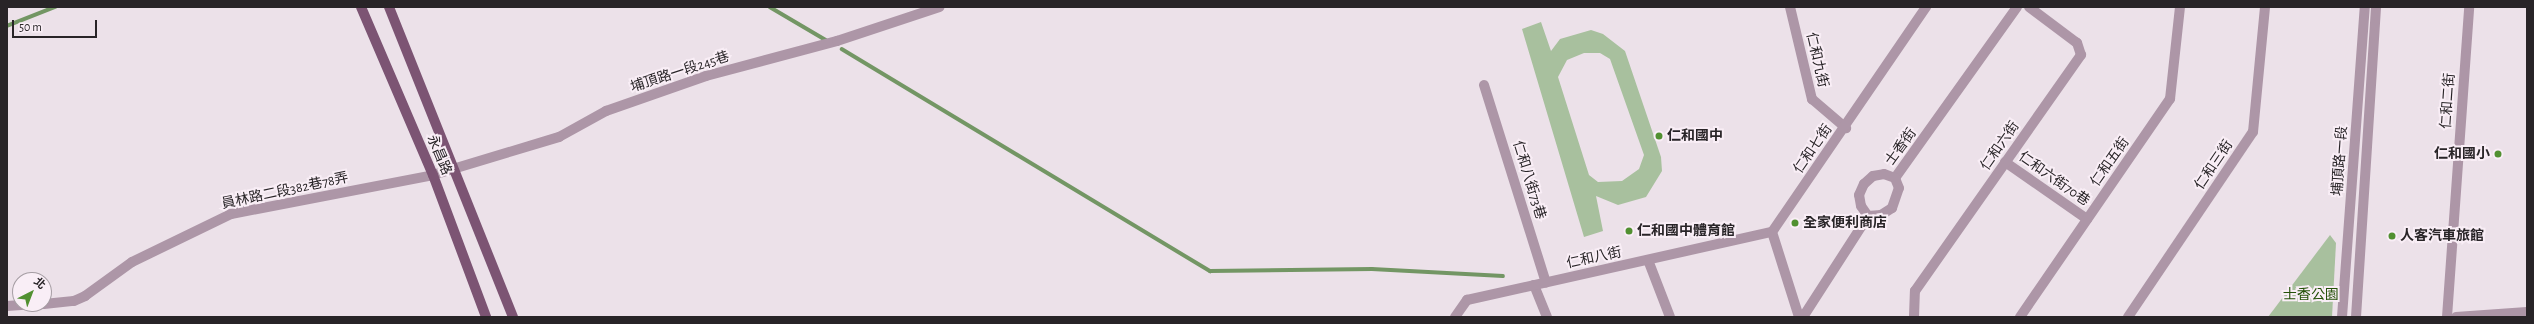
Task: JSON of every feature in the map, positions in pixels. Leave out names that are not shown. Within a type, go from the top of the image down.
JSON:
[{"type":"main road","name":"永昌路","points":[[361,7],[433,175],[486,317]]},
{"type":"main road","name":"永昌路","points":[[389,7],[456,168],[513,317]]},
{"type":"street","name":"埔頂路一段245巷","points":[[433,175],[559,136],[606,111],[706,76],[837,41],[940,7]]},
{"type":"street","name":"仁和七街","points":[[1772,232],[1846,128],[1926,7]]},
{"type":"street","name":"士香街","points":[[1868,216],[1881,216],[1892,208],[1899,188],[1895,178],[2018,7]]},
{"type":"street","name":"仁和六街","points":[[1914,317],[1915,291],[2081,55],[2077,43],[2029,7]]},
{"type":"street","name":"仁和五街","points":[[2020,317],[2170,99],[2180,7]]},
{"type":"street","name":"仁和三街","points":[[2128,317],[2252,132],[2265,7]]},
{"type":"street","name":"埔頂路一段","points":[[2342,317],[2365,7]]},
{"type":"street","name":"埔頂路一段","points":[[2356,317],[2376,7]]},
{"type":"street","name":"仁和二街","points":[[2447,317],[2469,7]]},
{"type":"street","name":"仁和九街","points":[[1791,8],[1812,99],[1846,128]]},
{"type":"street","name":"仁和八街73巷","points":[[1484,85],[1546,282]]},
{"type":"street","name":"仁和六街70巷","points":[[2005,162],[2087,219]]},
{"type":"street","name":"員林路二段382巷78弄","points":[[52,303],[74,301],[132,262],[231,214],[433,175]]},
{"type":"street","points":[[1803,317],[1868,216],[1861,206],[1859,195],[1864,184],[1878,175],[1895,178]]},
{"type":"street","points":[[1772,232],[1799,317]]},
{"type":"street","name":"仁和八街","points":[[1455,317],[1467,300],[1772,232]]},
{"type":"street","points":[[1648,260],[1670,317]]},
{"type":"street","points":[[1534,285],[1547,317]]},
{"type":"street","points":[[2456,317],[2527,312]]},
{"type":"green space","points":[[1541,22],[1551,51],[1560,39],[1591,30],[1603,34],[1625,51],[1661,157],[1662,171],[1646,197],[1618,205],[1596,196],[1603,231],[1584,237],[1522,29]],"holes":[[[1584,53],[1600,53],[1610,59],[1644,155],[1639,169],[1622,181],[1598,182],[1589,175],[1558,77],[1567,60]]]},
{"type":"green space","name":"士香公園","points":[[2330,235],[2336,243],[2332,317],[2268,317]]},
{"type":"waterway","points":[[7,26],[55,7]]},
{"type":"waterway","points":[[770,7],[826,40]]},
{"type":"waterway","points":[[842,49],[1210,271],[1372,269],[1503,276]]},
{"type":"place","name":"仁和國中","points":[[1659,136]]},
{"type":"place","name":"仁和國小","points":[[2498,154]]},
{"type":"place","name":"全家便利商店","points":[[1795,223]]},
{"type":"place","name":"仁和國中體育館","points":[[1629,231]]},
{"type":"place","name":"人客汽車旅館","points":[[2392,236]]}]
